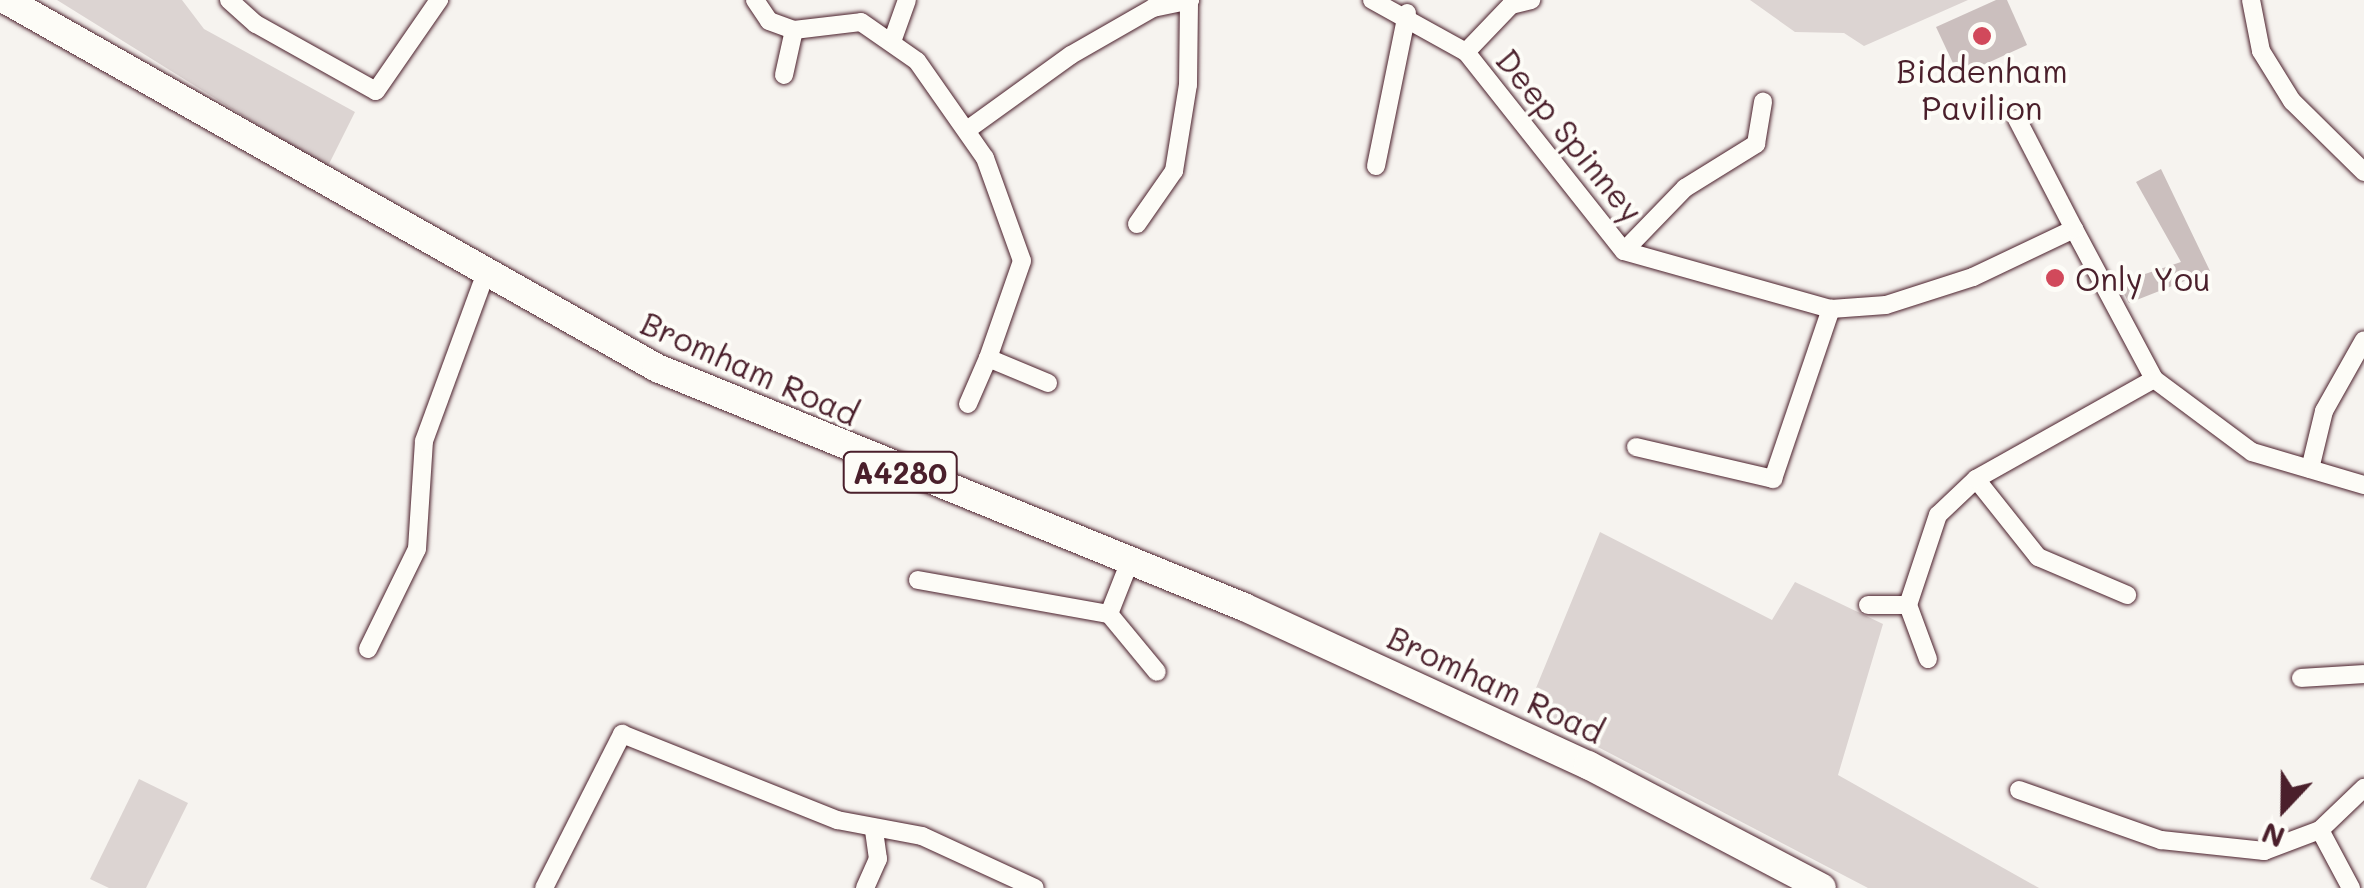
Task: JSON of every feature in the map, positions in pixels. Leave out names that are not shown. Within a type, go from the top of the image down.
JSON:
[{"type":"main road","name":"Bromham Road","points":[[6,0],[484,275],[707,392],[1130,562],[1588,764],[1822,888]]},
{"type":"street","points":[[229,0],[281,40],[376,91],[439,0]]},
{"type":"street","points":[[755,0],[768,21],[794,30],[860,22],[893,39],[966,130],[1022,261],[968,404]]},
{"type":"street","points":[[893,39],[906,0]]},
{"type":"street","points":[[966,130],[1151,4],[1190,0],[1188,84],[1174,171],[1137,224]]},
{"type":"street","name":"Deep Spinney","points":[[1372,0],[1407,13],[1466,52],[1624,250],[1830,309],[1886,305],[1974,277],[2074,229]]},
{"type":"street","points":[[1466,52],[1511,5],[1531,0]]},
{"type":"street","points":[[2252,0],[2262,50],[2292,101],[2364,172]]},
{"type":"street","points":[[1376,166],[1407,13]]},
{"type":"street","points":[[784,75],[794,30]]},
{"type":"street","points":[[1624,250],[1685,188],[1756,144],[1762,102]]},
{"type":"street","points":[[2017,119],[2154,380],[2237,443],[2364,485]]},
{"type":"street","points":[[368,649],[417,549],[424,441],[484,275]]},
{"type":"street","points":[[1636,446],[1772,479],[1830,309]]},
{"type":"street","points":[[2310,469],[2324,411],[2364,340]]},
{"type":"street","points":[[988,358],[1048,382]]},
{"type":"street","points":[[1928,659],[1908,605],[1938,515],[1976,479],[2154,380]]},
{"type":"street","points":[[1976,479],[2038,557],[2127,595]]},
{"type":"street","points":[[1109,614],[1130,562]]},
{"type":"street","points":[[918,580],[1109,614],[1157,672]]},
{"type":"street","points":[[1868,605],[1908,605]]},
{"type":"street","points":[[2300,678],[2364,674]]},
{"type":"street","points":[[544,888],[622,734],[874,830],[922,836],[1035,888]]},
{"type":"street","points":[[2019,790],[2161,840],[2264,852],[2320,830],[2364,788]]},
{"type":"street","points":[[865,888],[878,859],[874,830]]},
{"type":"street","points":[[2320,830],[2351,888]]},
{"type":"shaded area","points":[[57,0],[182,0],[204,29],[355,112],[327,168]]},
{"type":"shaded area","points":[[1750,0],[1968,0],[1864,46],[1844,33],[1795,32]]},
{"type":"shaded area","points":[[1600,532],[1772,620],[1795,582],[1883,624],[1838,775],[2039,888],[1868,888],[1527,710]]},
{"type":"shaded area","points":[[139,779],[188,803],[146,888],[109,888],[90,879]]},
{"type":"building","name":"Biddenham Pavilion","points":[[1996,0],[2007,0],[2027,45],[1959,76],[1936,27]]},
{"type":"building","points":[[2161,169],[2210,271],[2129,303],[2118,283],[2181,262],[2136,182]]},
{"type":"place","name":"Biddenham Pavilion","points":[[1982,36]]},
{"type":"place","name":"Only You","points":[[2055,278]]}]
